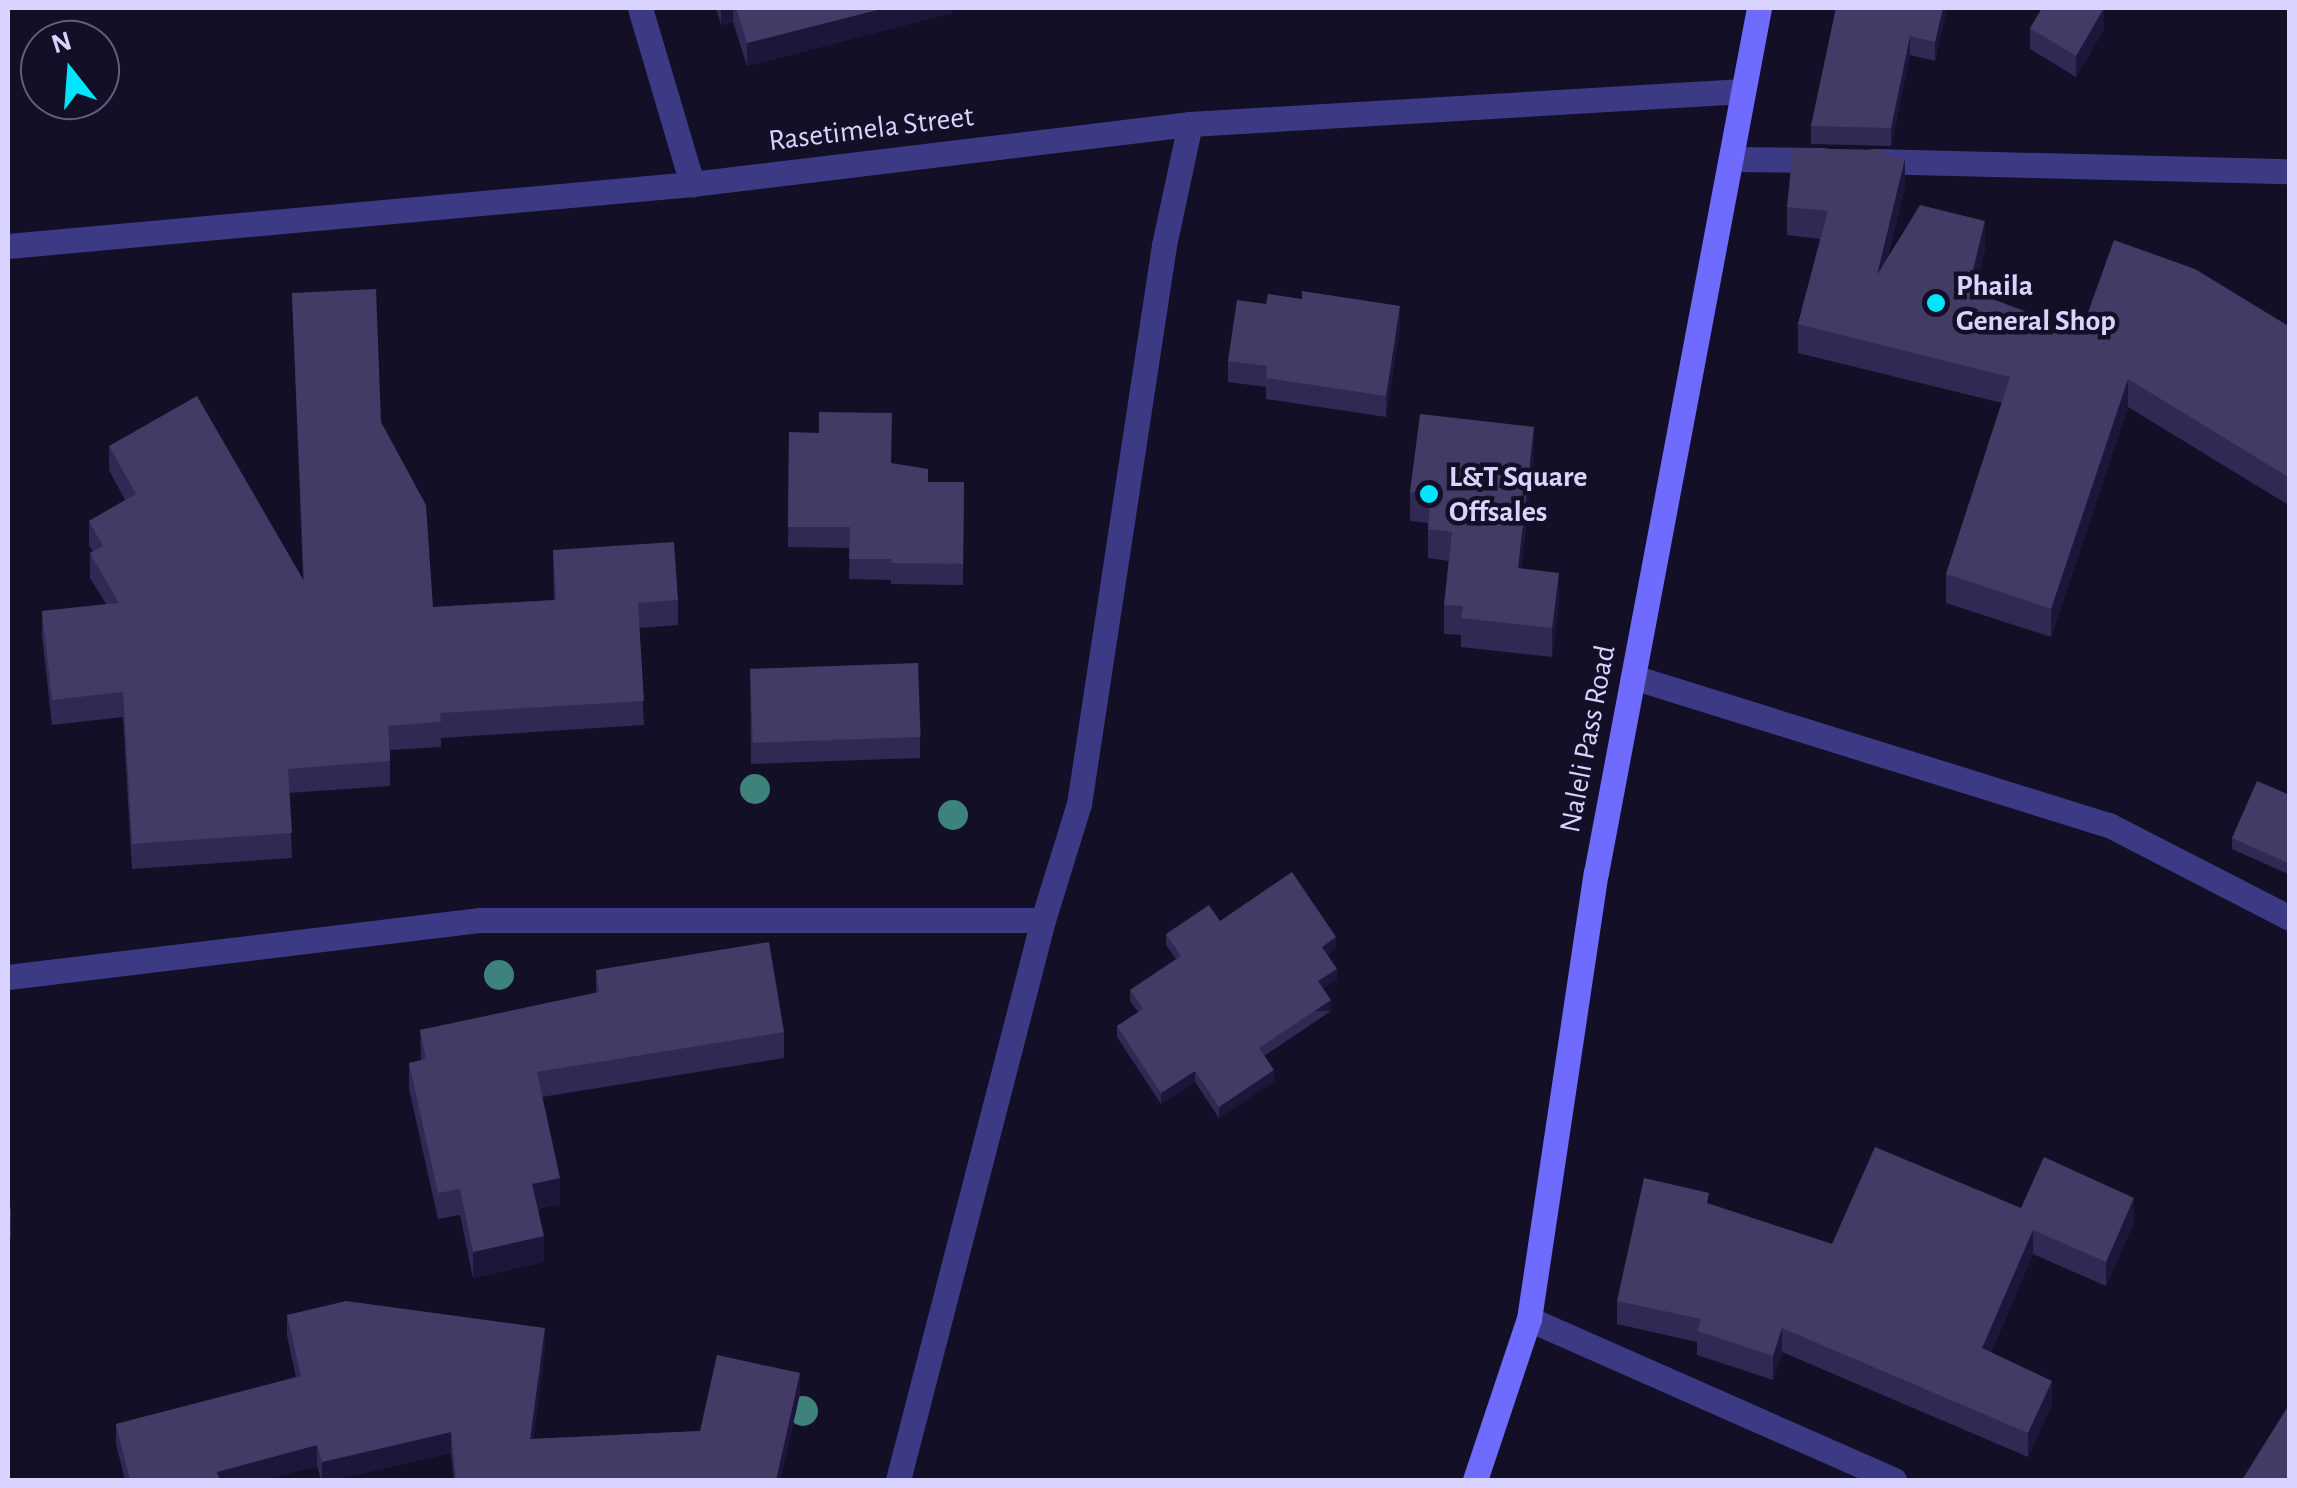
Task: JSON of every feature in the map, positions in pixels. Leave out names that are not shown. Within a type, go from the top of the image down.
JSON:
[{"type":"main road","name":"Naleli Pass Road","points":[[1475,1480],[1529,1319],[1596,873],[1759,8]]},
{"type":"street","points":[[640,8],[692,184]]},
{"type":"street","name":"Rasetimela Street","points":[[8,246],[692,184],[1190,124],[1743,91]]},
{"type":"street","points":[[898,1480],[1042,920],[1079,804],[1164,244],[1190,124]]},
{"type":"street","points":[[1733,159],[2290,171]]},
{"type":"street","points":[[1633,678],[2110,824],[2290,918]]},
{"type":"street","points":[[8,977],[479,920],[1042,920]]},
{"type":"street","points":[[1529,1319],[1894,1480]]},
{"type":"building","points":[[736,8],[885,8],[747,43]]},
{"type":"building","points":[[1836,8],[1943,8],[1935,42],[1910,36],[1891,128],[1811,126]]},
{"type":"building","points":[[2042,8],[2104,8],[2076,56],[2030,28]]},
{"type":"building","points":[[1793,148],[1884,150],[1883,156],[1905,158],[1877,275],[1920,205],[1985,221],[1968,290],[2081,332],[2114,240],[2195,269],[2290,327],[2290,478],[2128,379],[2051,609],[1946,574],[2010,377],[1798,324],[1828,211],[1787,207]]},
{"type":"building","points":[[376,289],[381,422],[426,505],[433,607],[556,600],[553,550],[674,542],[678,600],[638,603],[644,701],[440,713],[441,722],[388,726],[390,761],[288,769],[292,833],[132,844],[123,692],[52,700],[42,611],[119,603],[90,553],[103,546],[89,521],[136,494],[109,446],[197,396],[304,581],[292,293]]},
{"type":"building","points":[[1302,291],[1400,306],[1386,396],[1266,378],[1267,366],[1228,361],[1237,300],[1266,304],[1268,294],[1302,299]]},
{"type":"building","points":[[819,412],[892,413],[891,463],[928,469],[928,482],[964,482],[963,564],[849,559],[850,527],[788,527],[789,432],[819,433]]},
{"type":"building","points":[[1420,414],[1534,427],[1518,568],[1559,573],[1552,628],[1461,618],[1463,606],[1444,605],[1452,532],[1428,529],[1431,494],[1410,492]]},
{"type":"building","points":[[918,663],[921,737],[753,743],[750,669]]},
{"type":"building","points":[[2257,781],[2290,795],[2290,864],[2232,838]]},
{"type":"building","points":[[1292,872],[1336,937],[1322,947],[1337,969],[1318,981],[1331,1000],[1259,1048],[1274,1070],[1219,1107],[1195,1071],[1161,1093],[1117,1026],[1143,1009],[1130,990],[1181,956],[1166,934],[1209,905],[1220,921]]},
{"type":"building","points":[[769,942],[784,1032],[537,1072],[560,1178],[532,1184],[544,1236],[473,1252],[460,1189],[438,1193],[409,1063],[426,1059],[420,1030],[599,992],[596,970]]},
{"type":"building","points":[[1875,1147],[2021,1208],[2044,1157],[2134,1198],[2106,1262],[2033,1230],[1982,1348],[2052,1381],[2028,1433],[1782,1328],[1773,1356],[1697,1331],[1701,1319],[1617,1301],[1644,1178],[1709,1193],[1707,1203],[1832,1244]]},
{"type":"building","points":[[346,1301],[545,1328],[530,1439],[700,1431],[717,1355],[800,1373],[776,1480],[456,1480],[451,1432],[322,1462],[317,1445],[217,1472],[220,1480],[130,1480],[116,1424],[301,1376],[287,1315]]},
{"type":"building","points":[[2290,1403],[2290,1480],[2242,1480]]},
{"type":"place","name":"Phaila General Shop","points":[[1936,303]]},
{"type":"place","name":"L&T Square Offsales","points":[[1429,494]]}]
